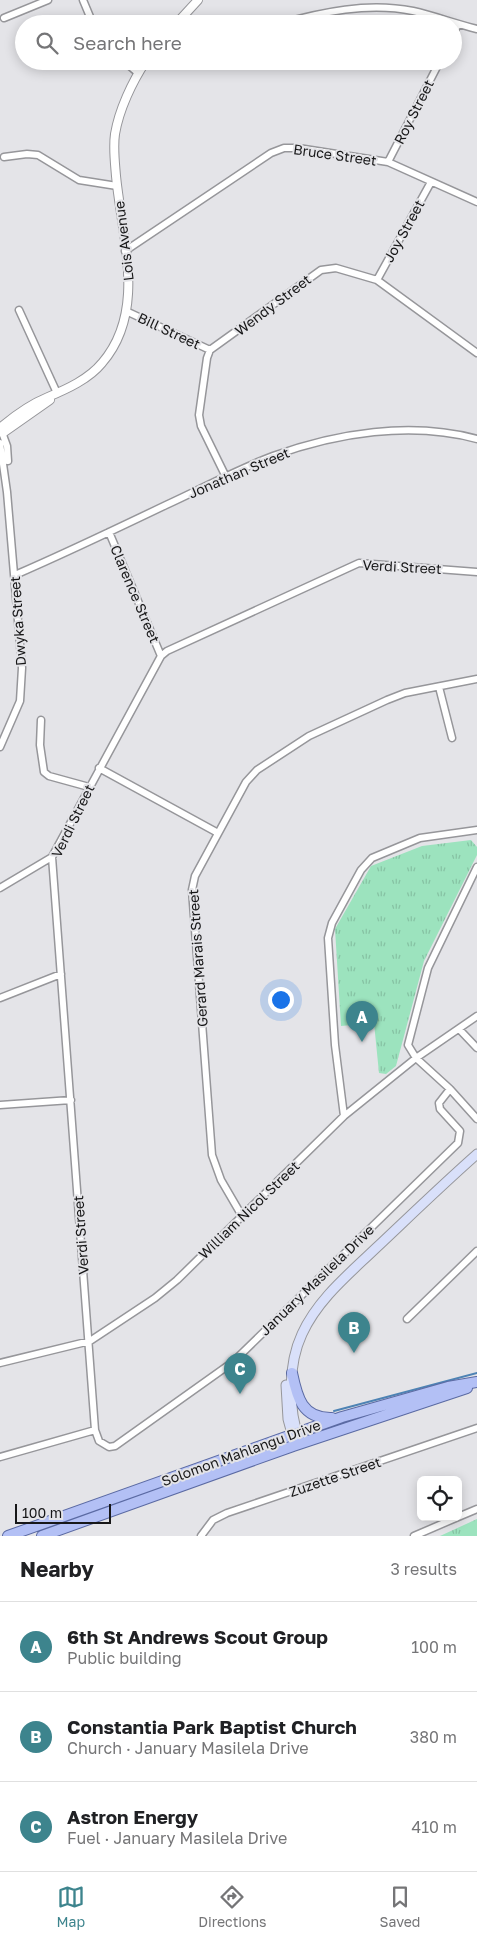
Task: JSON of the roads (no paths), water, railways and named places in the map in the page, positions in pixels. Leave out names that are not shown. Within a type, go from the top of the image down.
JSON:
[{"type":"main road","name":"January Masilela Drive","points":[[296,1439],[286,1396],[291,1350],[313,1306],[477,1154]]},
{"type":"main road","name":"January Masilela Drive","points":[[296,1439],[292,1373],[301,1335],[329,1293]]},
{"type":"main road","points":[[292,1373],[298,1397],[306,1411],[320,1418],[342,1417]]},
{"type":"main road","name":"Solomon Mahlangu Drive","points":[[8,1536],[296,1439],[477,1383]]},
{"type":"main road","name":"Solomon Mahlangu Drive","points":[[42,1536],[296,1439],[342,1417],[448,1387],[477,1383]]},
{"type":"street","points":[[4,18],[48,0]]},
{"type":"street","points":[[83,0],[89,15]]},
{"type":"street","points":[[186,15],[198,0]]},
{"type":"street","points":[[314,15],[347,9],[405,10],[424,15]]},
{"type":"street","points":[[462,25],[477,29]]},
{"type":"street","points":[[134,70],[138,73]]},
{"type":"street","name":"Lois Avenue","points":[[1,434],[56,394],[90,374],[102,364],[120,335],[128,312],[130,293],[117,186],[115,134],[140,70]]},
{"type":"street","name":"Roy Street","points":[[388,162],[435,70]]},
{"type":"street","name":"Bruce Street","points":[[125,250],[271,153],[284,148],[298,148],[388,162],[477,202]]},
{"type":"street","points":[[4,157],[27,154],[38,155],[79,180],[117,186]]},
{"type":"street","name":"Joy Street","points":[[377,280],[432,182]]},
{"type":"street","name":"Wendy Street","points":[[210,350],[321,270],[336,268],[377,280],[477,353]]},
{"type":"street","points":[[19,310],[56,394]]},
{"type":"street","name":"Bill Street","points":[[128,312],[210,350]]},
{"type":"street","points":[[210,350],[202,379],[199,416],[201,426],[226,477]]},
{"type":"street","name":"Jonathan Street","points":[[15,575],[226,477],[292,450],[378,432],[397,430],[448,433],[477,439]]},
{"type":"street","name":"Dwyka Street","points":[[0,746],[15,714],[22,684],[15,575],[7,492],[9,478],[7,446],[1,434]]},
{"type":"street","name":"Clarence Street","points":[[109,532],[161,656]]},
{"type":"street","name":"Verdi Street","points":[[95,1430],[72,1100],[52,857],[161,656],[167,651],[359,563],[477,572]]},
{"type":"street","name":"Gerard Marais Street","points":[[242,1216],[221,1180],[212,1155],[192,890],[195,876],[246,782],[257,770],[309,736],[388,700],[405,693],[477,678]]},
{"type":"street","points":[[439,687],[452,738]]},
{"type":"street","points":[[41,720],[40,745],[44,772],[49,776],[89,787]]},
{"type":"street","points":[[99,768],[218,833]]},
{"type":"street","points":[[344,1116],[335,1045],[328,938],[332,923],[361,870],[372,858],[420,838],[477,830]]},
{"type":"street","points":[[0,888],[52,857]]},
{"type":"street","points":[[477,867],[428,968],[408,1040],[409,1049],[416,1058],[450,1089],[477,1119]]},
{"type":"street","points":[[0,998],[61,974]]},
{"type":"street","name":"William Nicol Street","points":[[0,1363],[90,1341],[165,1290],[344,1116],[416,1058],[477,1016]]},
{"type":"street","points":[[459,1029],[477,1048]]},
{"type":"street","name":"January Masilela Drive","points":[[95,1430],[97,1438],[103,1446],[115,1446],[224,1369],[254,1342],[458,1143],[461,1139],[460,1131],[440,1109],[439,1103],[450,1089]]},
{"type":"street","points":[[0,1105],[72,1100]]},
{"type":"street","points":[[407,1319],[477,1251]]},
{"type":"street","name":"Zuzette Street","points":[[201,1536],[213,1520],[228,1513],[477,1428]]},
{"type":"street","points":[[0,1457],[95,1430]]},
{"type":"street","points":[[462,1515],[477,1509]]},
{"type":"street","points":[[414,1536],[449,1521]]},
{"type":"waterway","points":[[334,1411],[477,1373]]},
{"type":"place","name":"6th St Andrews Scout Group","points":[[362,1042]]},
{"type":"place","name":"Constantia Park Baptist Church","points":[[354,1353]]},
{"type":"place","name":"Astron Energy","points":[[240,1394]]}]
